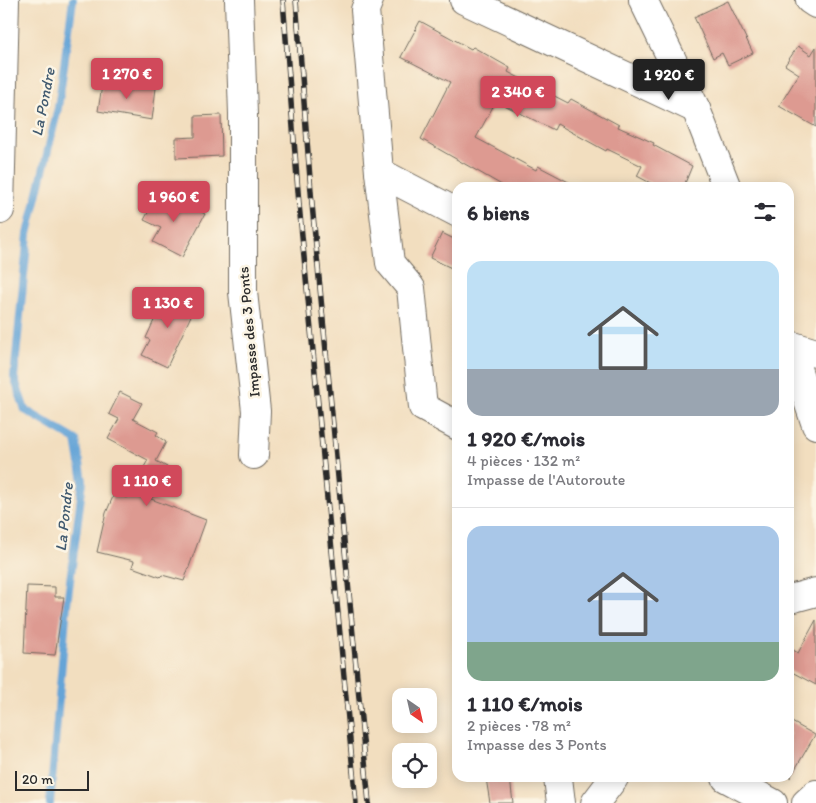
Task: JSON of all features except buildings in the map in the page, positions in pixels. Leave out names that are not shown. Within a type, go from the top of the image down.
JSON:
[{"type":"street","points":[[0,210],[5,0]]},
{"type":"street","name":"Impasse des 3 Ponts","points":[[239,0],[243,114],[243,292],[256,411],[254,455]]},
{"type":"street","points":[[369,0],[365,10],[390,263],[410,288],[423,407],[452,423]]},
{"type":"street","points":[[464,0],[696,109]]},
{"type":"street","points":[[643,0],[696,109],[725,182]]},
{"type":"street","points":[[810,0],[816,4]]},
{"type":"street","points":[[380,172],[452,210]]},
{"type":"street","points":[[794,347],[816,354]]},
{"type":"street","points":[[794,373],[816,425]]},
{"type":"street","points":[[794,598],[816,592]]},
{"type":"street","points":[[558,782],[561,803]]},
{"type":"street","points":[[595,803],[611,782]]},
{"type":"street","points":[[734,782],[773,803]]},
{"type":"street","points":[[806,803],[816,794]]},
{"type":"waterway","name":"La Pondre","points":[[50,803],[67,604],[83,481],[76,440],[25,410],[14,377],[28,234],[58,108],[73,0]]},
{"type":"railway","points":[[283,0],[299,204],[356,803]]},
{"type":"railway","points":[[296,0],[312,204],[369,803]]}]
